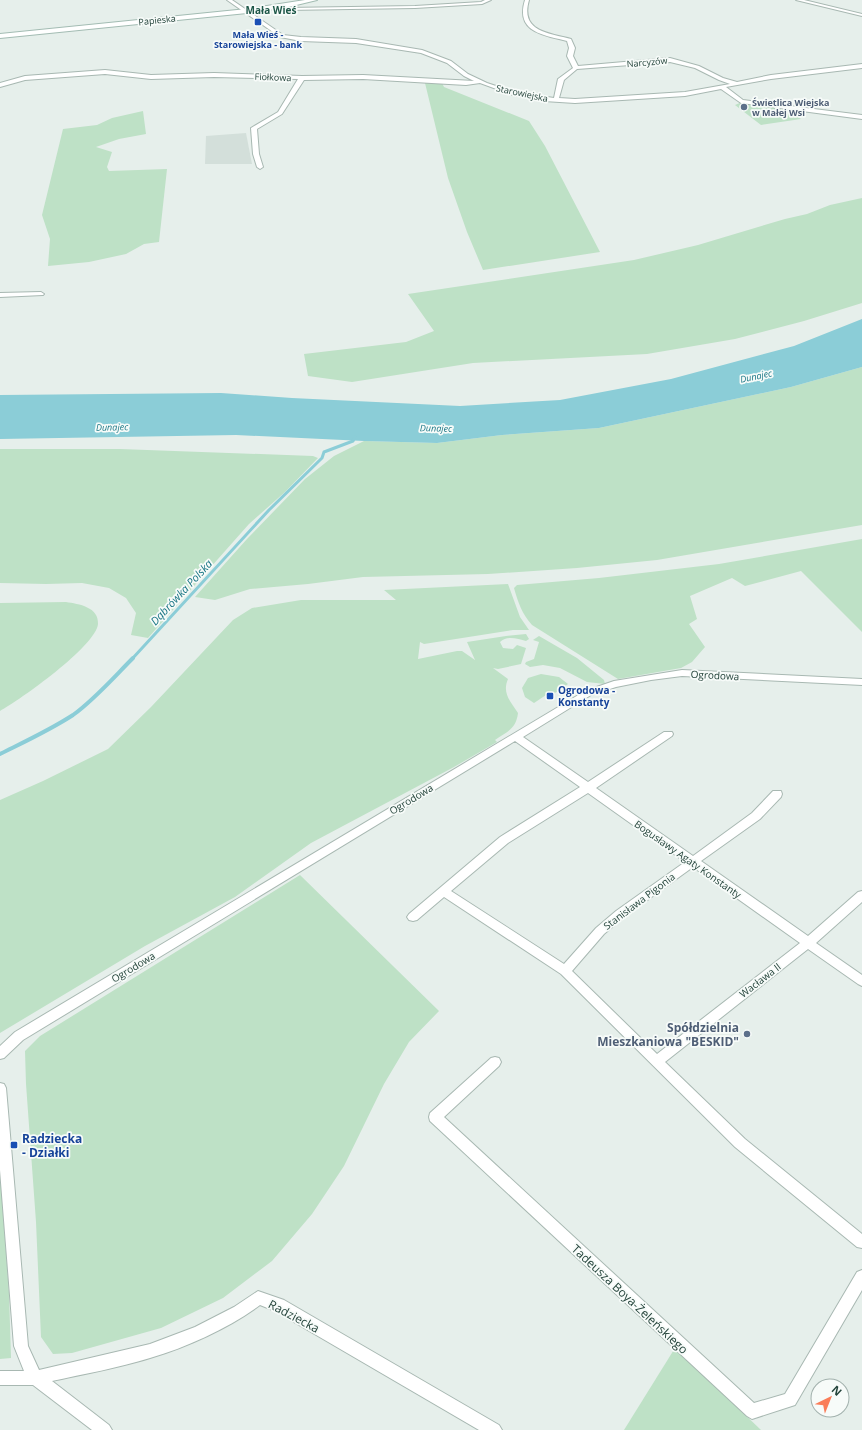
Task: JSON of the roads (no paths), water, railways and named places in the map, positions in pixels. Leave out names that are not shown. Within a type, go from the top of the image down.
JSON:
[{"type":"street","name":"Starowiejska","points":[[230,0],[282,36],[301,40],[356,41],[422,52],[449,62],[466,75],[479,82],[519,95],[556,100],[575,101],[665,96],[782,76],[862,66]]},
{"type":"street","name":"Papieska","points":[[0,36],[247,11],[288,6],[314,0]]},
{"type":"street","points":[[286,9],[436,6],[482,3],[489,0]]},
{"type":"street","points":[[527,0],[524,7],[524,15],[527,23],[533,29],[541,33],[569,40],[572,48],[570,56],[576,68],[561,78],[556,100]]},
{"type":"street","points":[[798,0],[862,15]]},
{"type":"street","points":[[332,4],[337,8]]},
{"type":"street","name":"Narcyzów","points":[[576,68],[670,60],[697,67],[721,79],[737,84]]},
{"type":"street","name":"Fiołkowa","points":[[0,85],[25,78],[105,72],[151,77],[214,75],[302,78],[363,77],[466,83],[479,82]]},
{"type":"street","points":[[260,167],[256,154],[254,128],[280,113],[302,78]]},
{"type":"street","points":[[722,87],[741,101],[862,117]]},
{"type":"street","points":[[0,295],[41,294]]},
{"type":"street","name":"Ogrodowa","points":[[0,1054],[19,1036],[588,692],[614,684],[651,677],[682,674],[862,682]]},
{"type":"street","points":[[413,917],[444,892],[474,863],[504,840],[587,788],[668,734]]},
{"type":"street","name":"Bogusławy Agaty Konstanty","points":[[515,736],[862,981]]},
{"type":"street","name":"Stanisława Pigonia","points":[[565,971],[600,931],[620,914],[756,816],[777,794]]},
{"type":"street","points":[[444,892],[565,971],[740,1143],[862,1242]]},
{"type":"street","name":"Wacława II","points":[[656,1062],[808,943],[862,895]]},
{"type":"street","name":"Tadeusza Boya-Żeleńskiego","points":[[495,1062],[435,1117],[752,1411],[790,1400],[862,1277]]},
{"type":"street","points":[[0,1088],[21,1346],[35,1378],[104,1430]]},
{"type":"street","name":"Radziecka","points":[[0,1378],[35,1378],[150,1351],[200,1332],[238,1312],[258,1298],[279,1305],[494,1430]]},
{"type":"water","name":"Dunajec","points":[[862,319],[862,367],[791,387],[599,428],[502,435],[437,443],[236,435],[0,439],[0,395],[221,393],[460,406],[560,400],[671,379],[794,346]]},
{"type":"waterway","name":"Dąbrówka Polska","points":[[132,659],[269,510],[322,458],[324,452],[353,441],[355,437]]},
{"type":"waterway","name":"Dąbrówka Polska","points":[[0,754],[46,731],[73,715],[97,695],[133,658]]},
{"type":"place","name":"Mała Wieś - Starowiejska - bank","points":[[258,22]]},
{"type":"place","name":"Świetlica Wiejska w Małej Wsi","points":[[744,107]]},
{"type":"place","name":"Ogrodowa - Konstanty","points":[[550,696]]},
{"type":"place","name":"Spółdzielnia Mieszkaniowa \"BESKID\"","points":[[747,1034]]},
{"type":"place","name":"Radziecka - Działki","points":[[14,1145]]},
{"type":"district","name":"Mała Wieś","points":[[271,10]]}]
